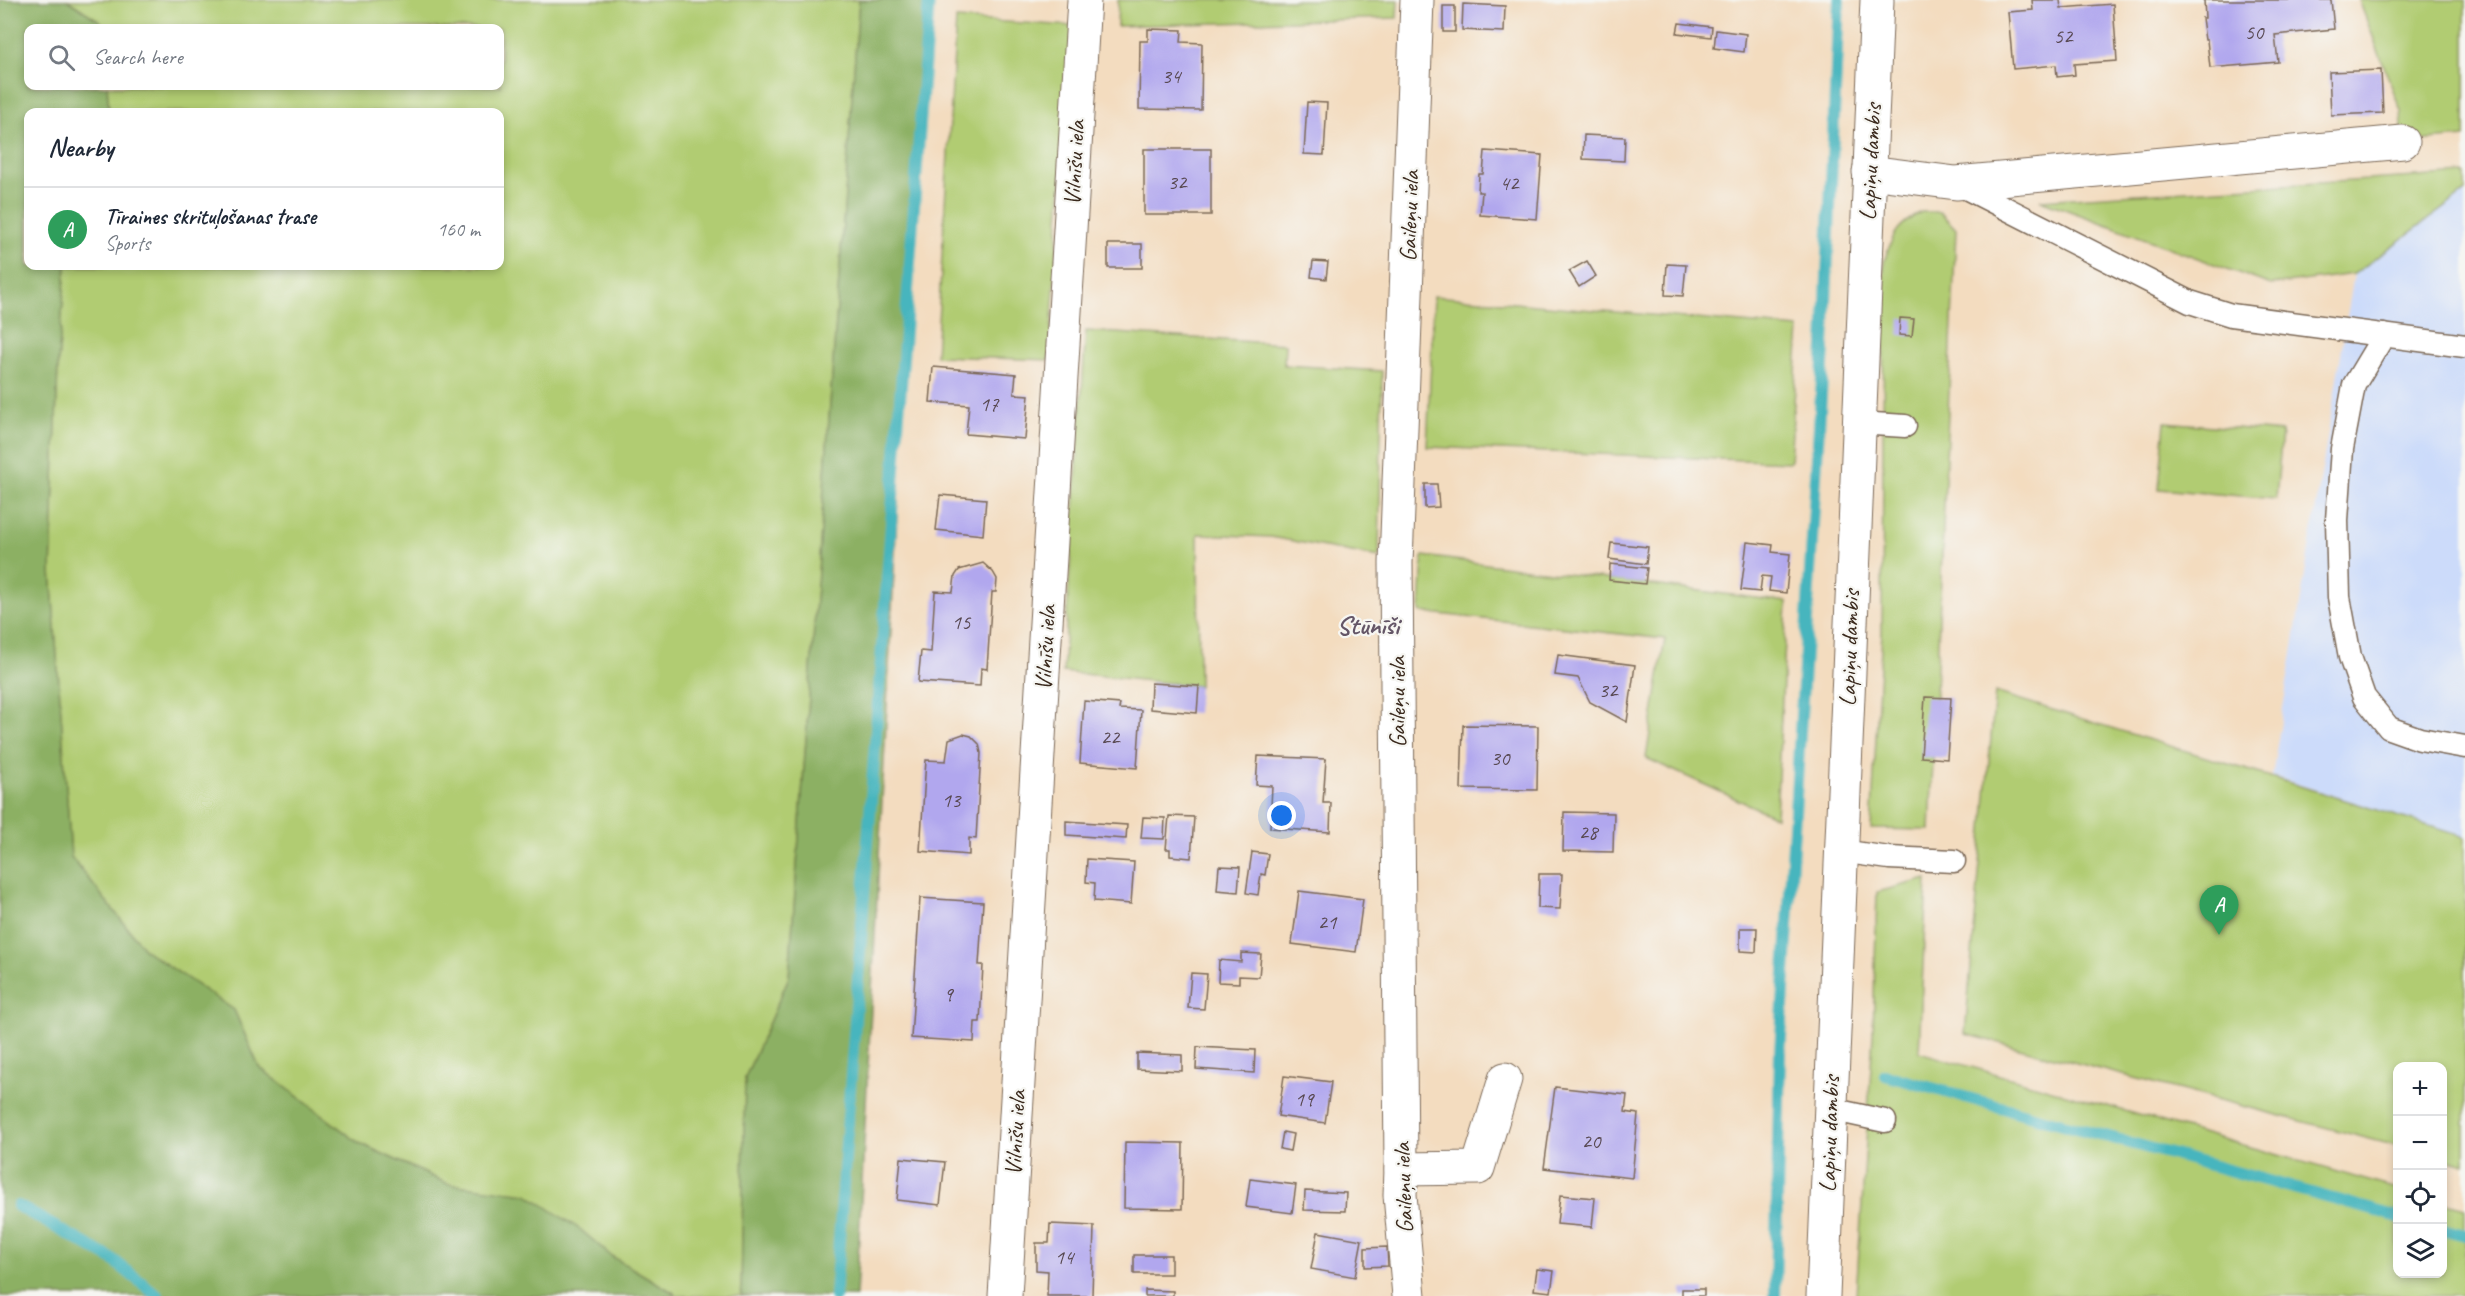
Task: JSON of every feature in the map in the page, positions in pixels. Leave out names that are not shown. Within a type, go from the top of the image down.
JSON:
[{"type":"street","name":"Vilnīšu iela","points":[[1005,1296],[1084,0]]},
{"type":"street","name":"Gaileņu iela","points":[[1409,1296],[1400,1196],[1396,563],[1417,0]]},
{"type":"street","name":"Lapiņu dambis","points":[[1823,1296],[1877,0]]},
{"type":"street","points":[[1869,172],[1956,183],[2403,142]]},
{"type":"street","points":[[1401,1169],[1478,1168],[1505,1079]]},
{"type":"lane","points":[[1956,183],[2190,302],[2231,315],[2465,346]]},
{"type":"lane","points":[[2385,335],[2354,385],[2342,449],[2337,520],[2339,597],[2350,657],[2364,697],[2389,728],[2420,739],[2465,747]]},
{"type":"lane","points":[[1858,423],[1905,426]]},
{"type":"lane","points":[[1840,851],[1889,858],[1954,861]]},
{"type":"lane","points":[[1830,1109],[1885,1121]]},
{"type":"shaded area","points":[[2465,192],[2465,837],[2272,776],[2354,274]]},
{"type":"green space","points":[[0,0],[67,0],[101,24],[24,24],[24,90],[107,90],[109,108],[24,108],[24,270],[66,270],[58,363],[51,571],[71,857],[145,950],[234,1010],[259,1067],[359,1143],[448,1184],[527,1194],[581,1230],[611,1256],[674,1293],[674,1296],[0,1296]]},
{"type":"green space","points":[[67,0],[859,0],[789,977],[745,1078],[741,1296],[674,1296],[674,1293],[611,1256],[581,1230],[527,1195],[448,1184],[359,1143],[259,1067],[234,1010],[145,950],[71,857],[51,571],[58,363],[66,270],[504,270],[504,108],[109,108],[107,90],[504,90],[504,24],[101,24]]},
{"type":"green space","points":[[859,0],[924,0],[856,1296],[741,1296],[745,1078],[789,977]]},
{"type":"green space","points":[[1118,0],[1398,0],[1397,18],[1117,26]]},
{"type":"green space","points":[[2359,0],[2465,0],[2465,137],[2403,142],[2401,111]]},
{"type":"green space","points":[[956,19],[1073,26],[1049,360],[936,356]]},
{"type":"green space","points":[[2465,174],[2465,192],[2354,274],[2271,285],[2040,200]]},
{"type":"green space","points":[[1921,212],[1940,212],[1956,229],[1930,830],[1871,829],[1882,631],[1884,262],[1896,232]]},
{"type":"green space","points":[[1434,296],[1799,328],[1790,462],[1427,447]]},
{"type":"green space","points":[[1086,331],[1285,344],[1284,365],[1382,371],[1379,557],[1271,537],[1198,534],[1199,686],[1063,672]]},
{"type":"green space","points":[[2165,422],[2282,432],[2276,499],[2159,489]]},
{"type":"green space","points":[[1423,556],[1787,602],[1776,817],[1646,758],[1665,639],[1420,612]]},
{"type":"green space","points":[[1995,692],[2465,837],[2465,1164],[2447,1159],[2447,1062],[2393,1062],[2393,1145],[1965,1034]]},
{"type":"green space","points":[[1927,879],[1919,1052],[2393,1188],[2393,1278],[2447,1278],[2447,1203],[2465,1208],[2465,1296],[1856,1296],[1873,1035],[1877,892]]},
{"type":"building","points":[[2032,0],[2060,0],[2061,8],[2113,4],[2117,61],[2074,64],[2075,75],[2057,77],[2056,65],[2013,69],[2008,12],[2033,10]]},
{"type":"building","points":[[2204,0],[2331,0],[2334,29],[2275,35],[2278,62],[2210,68],[2202,18],[2205,18]]},
{"type":"building","points":[[1463,4],[1505,6],[1504,32],[1462,30]]},
{"type":"building","points":[[1443,6],[1455,6],[1455,32],[1443,32]]},
{"type":"building","points":[[1679,23],[1712,27],[1711,37],[1677,33]]},
{"type":"building","points":[[1148,29],[1182,30],[1181,42],[1202,43],[1201,110],[1139,109],[1140,41],[1148,41]]},
{"type":"building","points":[[1716,30],[1746,34],[1744,52],[1714,48]]},
{"type":"building","points":[[2381,70],[2383,113],[2331,115],[2329,72]]},
{"type":"building","points":[[1307,102],[1327,103],[1324,155],[1304,154]]},
{"type":"building","points":[[1584,135],[1625,137],[1624,161],[1583,159]]},
{"type":"building","points":[[1144,149],[1211,149],[1211,215],[1144,215]]},
{"type":"building","points":[[1485,151],[1542,155],[1537,219],[1480,215],[1482,192],[1478,192],[1479,174],[1483,174]]},
{"type":"building","points":[[1108,244],[1142,244],[1142,268],[1108,268]]},
{"type":"building","points":[[1313,261],[1328,262],[1326,279],[1311,277]]},
{"type":"building","points":[[1587,261],[1596,276],[1579,287],[1569,271]]},
{"type":"building","points":[[1667,264],[1686,265],[1683,296],[1665,295]]},
{"type":"building","points":[[1900,318],[1914,319],[1912,336],[1899,335]]},
{"type":"building","points":[[933,367],[1016,374],[1014,394],[1029,395],[1025,439],[966,434],[969,405],[930,402]]},
{"type":"building","points":[[1425,484],[1437,484],[1439,507],[1425,508]]},
{"type":"building","points":[[940,495],[986,499],[983,535],[936,530]]},
{"type":"building","points":[[1747,542],[1773,545],[1772,552],[1790,554],[1786,593],[1769,591],[1771,577],[1762,576],[1760,592],[1741,590]]},
{"type":"building","points":[[1611,543],[1648,547],[1646,564],[1609,559]]},
{"type":"building","points":[[983,563],[997,579],[996,592],[992,592],[987,669],[981,668],[980,686],[918,682],[921,651],[931,652],[935,591],[953,592],[955,576],[959,570]]},
{"type":"building","points":[[1610,564],[1647,568],[1645,584],[1609,580]]},
{"type":"building","points":[[1558,655],[1635,665],[1627,722],[1590,702],[1578,678],[1555,675]]},
{"type":"building","points":[[1151,683],[1199,686],[1197,713],[1150,709]]},
{"type":"building","points":[[1925,697],[1951,698],[1947,759],[1921,757]]},
{"type":"building","points":[[1084,701],[1120,704],[1119,709],[1141,710],[1137,768],[1080,763]]},
{"type":"building","points":[[1463,725],[1538,726],[1537,790],[1461,789]]},
{"type":"building","points":[[963,734],[971,736],[979,744],[981,753],[976,839],[969,838],[969,855],[920,851],[926,760],[946,761],[949,739]]},
{"type":"building","points":[[1258,756],[1326,759],[1323,803],[1331,803],[1330,832],[1270,828],[1272,786],[1256,785]]},
{"type":"building","points":[[1564,812],[1614,813],[1613,852],[1563,851]]},
{"type":"building","points":[[1169,816],[1194,817],[1191,858],[1170,856],[1170,849],[1166,849]]},
{"type":"building","points":[[1143,817],[1165,818],[1164,839],[1141,838]]},
{"type":"building","points":[[1066,821],[1127,825],[1126,839],[1066,835]]},
{"type":"building","points":[[1252,852],[1268,854],[1265,875],[1261,874],[1258,895],[1246,893]]},
{"type":"building","points":[[1087,859],[1134,862],[1131,904],[1094,901],[1095,883],[1086,882]]},
{"type":"building","points":[[1219,866],[1240,867],[1238,892],[1217,890]]},
{"type":"building","points":[[1539,874],[1562,874],[1560,909],[1538,908]]},
{"type":"building","points":[[1299,891],[1363,899],[1356,952],[1292,944]]},
{"type":"building","points":[[920,898],[983,902],[979,965],[983,965],[980,1022],[975,1022],[974,1042],[911,1038]]},
{"type":"building","points":[[1740,928],[1757,928],[1756,952],[1740,951]]},
{"type":"building","points":[[1241,953],[1261,954],[1259,977],[1239,976],[1239,983],[1218,982],[1219,960],[1241,962]]},
{"type":"building","points":[[1191,973],[1207,974],[1204,1009],[1188,1008]]},
{"type":"building","points":[[1197,1047],[1255,1050],[1254,1073],[1196,1069]]},
{"type":"building","points":[[1137,1053],[1182,1055],[1182,1071],[1137,1069]]},
{"type":"building","points":[[1284,1076],[1331,1082],[1325,1123],[1278,1116]]},
{"type":"building","points":[[1555,1087],[1627,1095],[1625,1112],[1638,1114],[1632,1178],[1544,1168]]},
{"type":"building","points":[[1283,1132],[1293,1134],[1290,1151],[1280,1149]]},
{"type":"building","points":[[1125,1142],[1183,1143],[1182,1209],[1124,1208]]},
{"type":"building","points":[[901,1158],[945,1162],[940,1205],[897,1200]]},
{"type":"building","points":[[1250,1179],[1296,1185],[1292,1213],[1246,1207]]},
{"type":"building","points":[[1305,1191],[1346,1193],[1345,1211],[1304,1210]]},
{"type":"building","points":[[1560,1195],[1595,1198],[1592,1227],[1557,1224]]},
{"type":"building","points":[[1050,1224],[1094,1226],[1092,1296],[1047,1296],[1048,1271],[1036,1270],[1036,1243],[1049,1243]]},
{"type":"building","points":[[1318,1232],[1362,1240],[1355,1277],[1311,1269]]},
{"type":"building","points":[[1387,1247],[1388,1266],[1365,1267],[1365,1248]]},
{"type":"building","points":[[1134,1255],[1171,1255],[1171,1274],[1134,1274]]},
{"type":"building","points":[[1537,1269],[1554,1271],[1551,1292],[1534,1290]]},
{"type":"building","points":[[1682,1289],[1704,1289],[1704,1296],[1682,1296]]},
{"type":"building","points":[[1145,1290],[1173,1291],[1173,1296],[1145,1296]]},
{"type":"waterway","points":[[835,1296],[929,0]]},
{"type":"waterway","points":[[1775,1296],[1780,1053],[1824,347],[1839,0]]},
{"type":"waterway","points":[[1885,1075],[2393,1216]]},
{"type":"waterway","points":[[18,1206],[112,1259],[158,1296]]},
{"type":"waterway","points":[[2447,1230],[2465,1235]]},
{"type":"place","name":"Tīraines skrituļošanas trase","points":[[2219,935]]},
{"type":"district","name":"Stūnīši","points":[[1368,625]]}]
